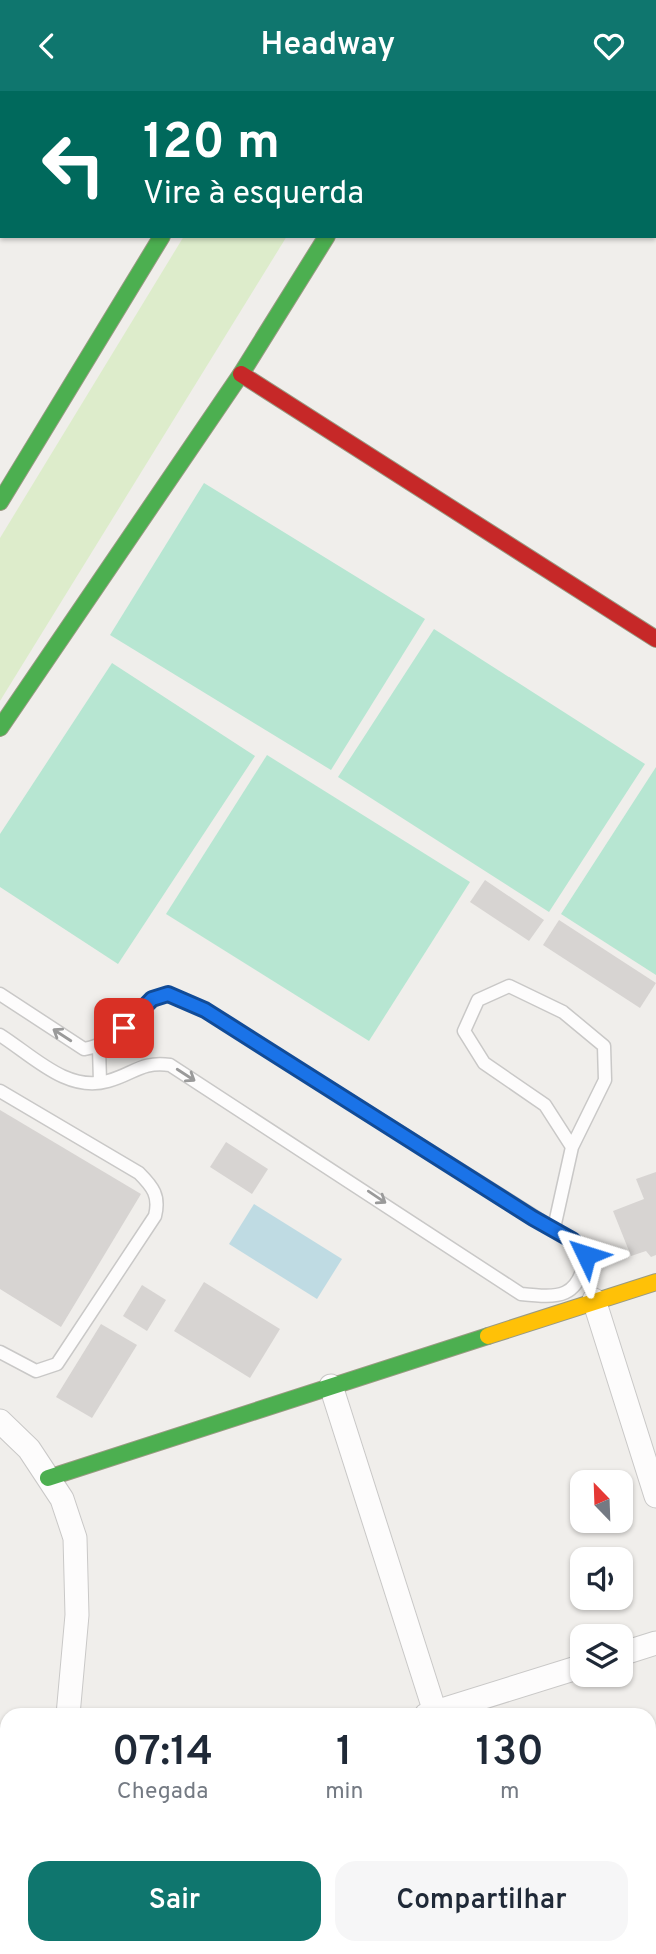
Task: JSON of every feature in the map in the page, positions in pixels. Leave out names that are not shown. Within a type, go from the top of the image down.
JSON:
[{"type":"main road","points":[[0,502],[161,238]]},
{"type":"main road","points":[[0,728],[241,374],[326,238]]},
{"type":"main road","points":[[241,374],[656,639]]},
{"type":"main road","points":[[48,1478],[656,1282]]},
{"type":"street","points":[[594,1300],[656,1496]]},
{"type":"street","points":[[331,1385],[429,1708]]},
{"type":"street","points":[[0,1421],[29,1449],[62,1499],[75,1538],[77,1615],[69,1708]]},
{"type":"street","points":[[633,1650],[656,1643]]},
{"type":"street","points":[[447,1708],[570,1670]]},
{"type":"lane","points":[[554,1228],[572,1147],[605,1080],[604,1046],[563,1012],[509,986],[478,1000],[464,1031],[484,1063],[545,1105],[572,1147]]},
{"type":"lane","points":[[0,994],[84,1049],[99,1047],[112,1039],[152,999],[168,994],[205,1010],[533,1218],[554,1228],[586,1255],[583,1277],[554,1297],[521,1294],[170,1065],[152,1062],[100,1082],[75,1082],[58,1075],[0,1035]]},
{"type":"lane","points":[[99,1047],[100,1082]]},
{"type":"lane","points":[[0,1091],[139,1173],[155,1188],[158,1205],[155,1216],[57,1364],[36,1371],[0,1352]]},
{"type":"green space","points":[[183,238],[286,238],[0,701],[0,538]]},
{"type":"green space","points":[[204,483],[425,619],[331,770],[110,635]]},
{"type":"green space","points":[[434,629],[645,764],[549,912],[338,777]]},
{"type":"green space","points":[[112,663],[255,756],[118,964],[0,887],[0,834]]},
{"type":"green space","points":[[267,755],[470,882],[369,1041],[166,914]]},
{"type":"green space","points":[[656,767],[656,975],[561,914]]},
{"type":"water","points":[[254,1204],[342,1259],[317,1299],[229,1244]]},
{"type":"building","points":[[485,880],[544,920],[529,941],[470,902]]},
{"type":"building","points":[[559,920],[656,983],[640,1008],[543,945]]},
{"type":"building","points":[[0,1110],[141,1194],[61,1327],[0,1289]]},
{"type":"building","points":[[226,1142],[268,1169],[252,1194],[210,1167]]},
{"type":"building","points":[[656,1172],[656,1255],[651,1257],[646,1251],[631,1256],[613,1211],[644,1199],[636,1179]]},
{"type":"building","points":[[204,1282],[280,1329],[250,1378],[174,1331]]},
{"type":"building","points":[[142,1285],[166,1300],[147,1331],[123,1316]]},
{"type":"building","points":[[101,1324],[137,1345],[92,1418],[56,1397]]},
{"type":"traffic: fast","points":[[0,502],[161,238]]},
{"type":"traffic: fast","points":[[0,728],[241,374],[326,238]]},
{"type":"traffic: fast","points":[[48,1478],[488,1336]]},
{"type":"traffic: slow","points":[[488,1336],[656,1282]]},
{"type":"traffic: jam","points":[[241,374],[656,639]]},
{"type":"route","points":[[124,1028],[152,999],[168,994],[205,1010],[533,1218],[554,1228],[572,1240],[586,1255]]}]
